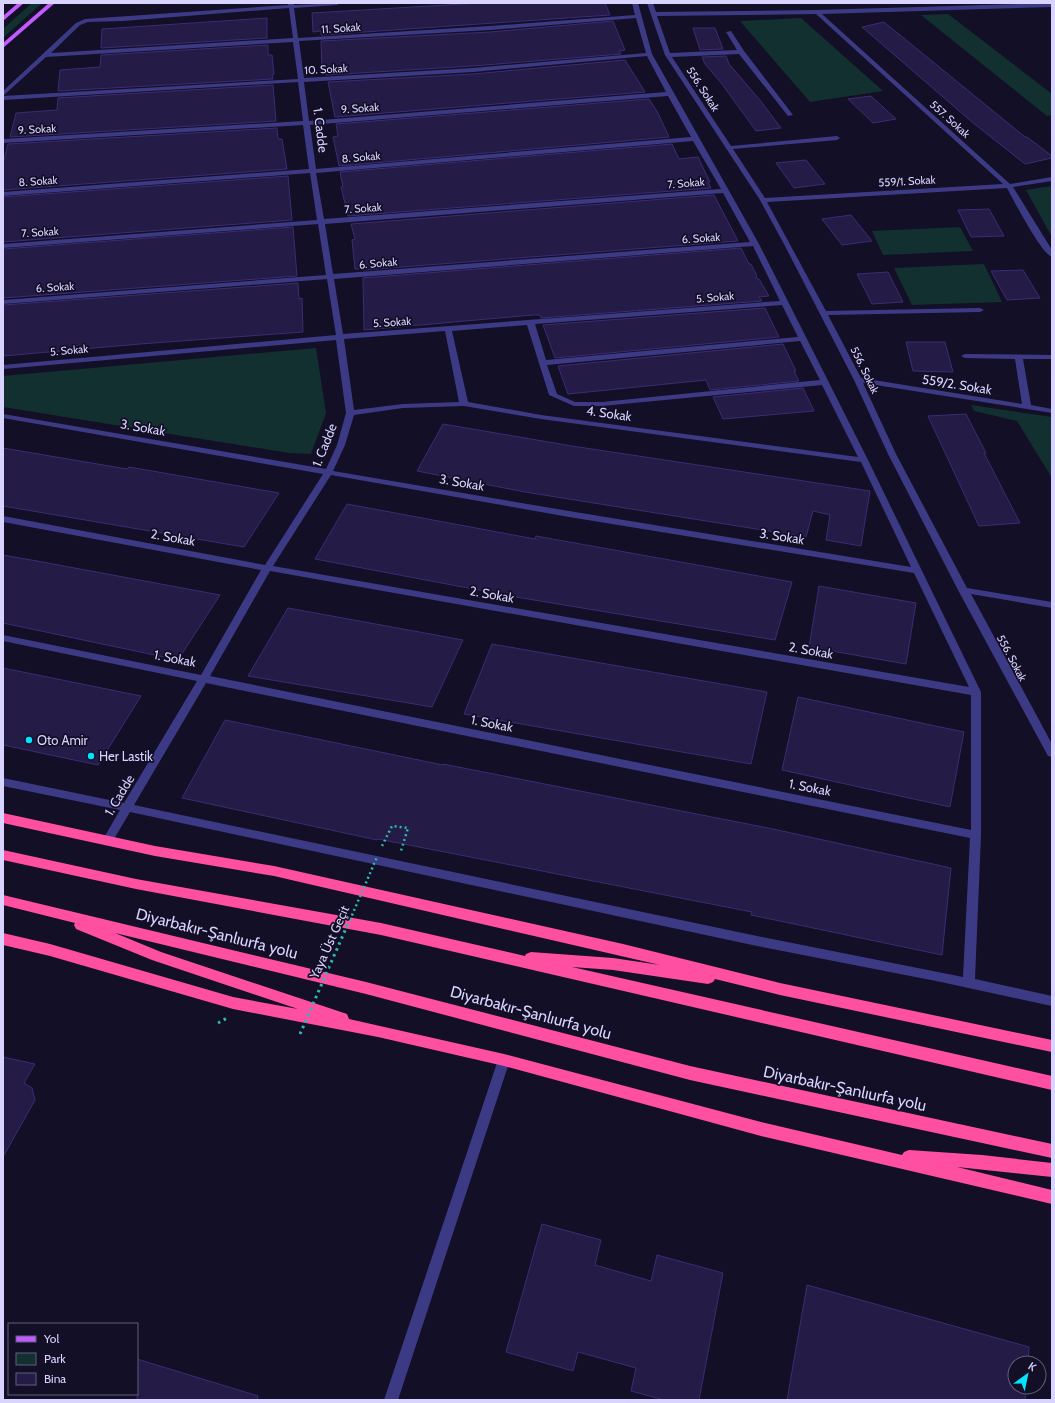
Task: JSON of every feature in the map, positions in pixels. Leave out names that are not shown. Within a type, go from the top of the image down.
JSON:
[{"type":"highway","points":[[3,818],[154,851],[274,871],[615,948],[780,989],[1052,1046]]},
{"type":"highway","name":"Diyarbakır-Şanlıurfa yolu","points":[[3,854],[136,884],[381,929],[1052,1083]]},
{"type":"highway","name":"Diyarbakır-Şanlıurfa yolu","points":[[3,900],[366,988],[690,1073],[1052,1151]]},
{"type":"highway","points":[[41,909],[157,956],[295,1001],[378,1031]]},
{"type":"highway","points":[[3,939],[50,950],[233,1003],[378,1031],[504,1060],[761,1128],[1052,1197]]},
{"type":"highway","points":[[489,954],[613,964],[780,989]]},
{"type":"highway","points":[[876,1155],[982,1162],[1052,1170]]},
{"type":"main road","points":[[3,19],[21,3]]},
{"type":"main road","points":[[3,46],[52,3]]},
{"type":"street","points":[[3,94],[78,24],[87,20],[123,19],[291,5],[337,3]]},
{"type":"street","points":[[635,3],[649,54],[724,191],[755,244],[864,460],[976,692],[976,835],[969,982]]},
{"type":"street","name":"556. Sokak","points":[[650,3],[668,55],[762,200],[789,246],[858,380],[892,454],[1052,753]]},
{"type":"street","points":[[926,3],[934,9]]},
{"type":"street","name":"1. Cadde","points":[[107,841],[204,678],[267,568],[328,473],[341,445],[350,413],[340,337],[306,123],[291,5]]},
{"type":"street","points":[[653,14],[817,12],[1052,6]]},
{"type":"street","name":"557. Sokak","points":[[817,12],[1009,186],[1052,255]]},
{"type":"street","name":"11. Sokak","points":[[44,55],[490,28],[639,16]]},
{"type":"street","points":[[729,32],[741,52],[790,115]]},
{"type":"street","points":[[668,55],[741,52]]},
{"type":"street","name":"10. Sokak","points":[[3,98],[473,70],[649,54]]},
{"type":"street","name":"9. Sokak","points":[[3,141],[306,123],[670,94]]},
{"type":"street","points":[[728,148],[837,138]]},
{"type":"street","name":"8. Sokak","points":[[3,194],[696,140]]},
{"type":"street","name":"559/1. Sokak","points":[[762,200],[1009,186],[1052,179]]},
{"type":"street","name":"7. Sokak","points":[[3,246],[724,191]]},
{"type":"street","name":"6. Sokak","points":[[3,302],[330,278],[755,244]]},
{"type":"street","name":"5. Sokak","points":[[3,366],[340,337],[783,302]]},
{"type":"street","points":[[824,313],[980,310]]},
{"type":"street","points":[[530,322],[553,395],[574,404],[610,403],[824,382]]},
{"type":"street","points":[[448,329],[464,404]]},
{"type":"street","points":[[542,363],[802,338]]},
{"type":"street","points":[[965,356],[1051,357]]},
{"type":"street","points":[[1019,356],[1027,408]]},
{"type":"street","name":"559/2. Sokak","points":[[858,380],[1052,411]]},
{"type":"street","name":"4. Sokak","points":[[350,413],[403,406],[464,404],[541,417],[864,460]]},
{"type":"street","name":"3. Sokak","points":[[3,416],[328,473],[918,571]]},
{"type":"street","name":"2. Sokak","points":[[3,519],[267,568],[976,692]]},
{"type":"street","points":[[964,590],[1052,605]]},
{"type":"street","name":"1. Sokak","points":[[3,638],[976,835]]},
{"type":"street","points":[[3,782],[398,864],[771,944],[969,982],[1052,1000]]},
{"type":"street","points":[[391,1400],[504,1060]]},
{"type":"path","name":"Yaya Üst Geçit","points":[[300,1034],[392,826],[408,828],[398,864]]},
{"type":"path","points":[[218,1023],[229,1018]]},
{"type":"green space","points":[[32,3],[42,3],[3,38],[3,29]]},
{"type":"green space","points":[[948,14],[1052,94],[1052,115],[1047,116],[921,15]]},
{"type":"green space","points":[[801,18],[883,91],[810,102],[740,21]]},
{"type":"green space","points":[[1052,186],[1052,237],[1026,190]]},
{"type":"green space","points":[[960,227],[973,251],[883,255],[872,231]]},
{"type":"green space","points":[[984,264],[1002,302],[912,305],[894,268]]},
{"type":"green space","points":[[316,348],[326,413],[311,454],[289,453],[3,407],[3,376]]},
{"type":"green space","points":[[971,405],[1052,417],[1052,478],[1017,421],[974,411]]},
{"type":"building","points":[[480,3],[605,3],[610,15],[321,35],[321,31],[313,32],[312,13]]},
{"type":"building","points":[[267,18],[267,38],[101,48],[102,29]]},
{"type":"building","points":[[613,21],[625,50],[619,51],[621,54],[473,66],[326,75],[326,72],[322,72],[321,41],[490,32]]},
{"type":"building","points":[[884,22],[1025,137],[1052,156],[1052,158],[1025,164],[972,122],[862,27]]},
{"type":"building","points":[[693,28],[715,28],[723,49],[700,50]]},
{"type":"building","points":[[268,45],[268,55],[272,55],[274,74],[272,75],[273,79],[58,91],[60,70],[100,67],[101,55]]},
{"type":"building","points":[[726,56],[729,64],[759,99],[781,128],[756,131],[722,84],[705,64],[702,57]]},
{"type":"building","points":[[625,60],[645,92],[335,117],[328,82],[473,74]]},
{"type":"building","points":[[273,85],[276,121],[10,137],[16,113],[57,110],[58,98]]},
{"type":"building","points":[[871,96],[896,119],[873,123],[848,99]]},
{"type":"building","points":[[649,99],[658,113],[669,137],[339,166],[333,137],[338,136],[336,124]]},
{"type":"building","points":[[277,128],[278,139],[282,139],[287,169],[3,190],[3,164],[8,144]]},
{"type":"building","points":[[672,144],[679,159],[698,157],[710,182],[708,182],[711,188],[348,216],[341,187],[343,187],[340,172]]},
{"type":"building","points":[[806,160],[825,184],[794,188],[776,163]]},
{"type":"building","points":[[288,176],[292,220],[3,242],[3,197]]},
{"type":"building","points":[[714,195],[738,241],[363,270],[355,269],[352,240],[355,239],[351,224]]},
{"type":"building","points":[[989,209],[1004,236],[971,237],[958,210]]},
{"type":"building","points":[[851,215],[872,241],[842,245],[822,219]]},
{"type":"building","points":[[293,227],[297,276],[3,298],[3,249]]},
{"type":"building","points":[[741,248],[749,264],[751,264],[757,279],[759,279],[769,296],[759,297],[762,301],[541,318],[540,315],[533,315],[364,330],[363,278]]},
{"type":"building","points":[[1023,270],[1040,298],[1007,300],[991,271]]},
{"type":"building","points":[[888,272],[903,302],[872,304],[857,274]]},
{"type":"building","points":[[298,283],[299,299],[302,298],[303,332],[3,356],[3,305]]},
{"type":"building","points":[[765,308],[779,337],[555,358],[543,325]]},
{"type":"building","points":[[906,342],[945,342],[953,372],[913,371]]},
{"type":"building","points":[[783,344],[796,371],[794,371],[799,381],[710,390],[706,380],[568,394],[558,366]]},
{"type":"building","points":[[803,388],[814,411],[723,419],[713,397]]},
{"type":"building","points":[[966,414],[1020,523],[979,526],[928,416]]},
{"type":"building","points":[[443,424],[572,446],[870,491],[861,546],[826,540],[830,515],[813,511],[806,537],[525,492],[417,471]]},
{"type":"building","points":[[3,448],[127,469],[129,467],[279,493],[244,547],[3,506]]},
{"type":"building","points":[[347,504],[535,539],[536,536],[792,582],[775,640],[510,596],[315,559]]},
{"type":"building","points":[[3,555],[220,595],[178,660],[3,623]]},
{"type":"building","points":[[819,586],[916,603],[906,664],[809,647]]},
{"type":"building","points":[[288,608],[463,640],[432,707],[248,676]]},
{"type":"building","points":[[492,644],[767,692],[751,764],[464,714]]},
{"type":"building","points":[[3,668],[141,696],[98,765],[3,745]]},
{"type":"building","points":[[798,697],[964,732],[950,807],[782,770]]},
{"type":"building","points":[[225,720],[443,765],[773,829],[951,868],[942,955],[751,915],[752,912],[377,840],[182,798]]},
{"type":"building","points":[[3,1057],[35,1064],[24,1083],[32,1088],[35,1100],[3,1157]]},
{"type":"building","points":[[542,1224],[601,1240],[595,1265],[651,1281],[657,1255],[723,1273],[699,1400],[664,1400],[631,1391],[636,1368],[578,1352],[573,1371],[506,1352]]},
{"type":"building","points":[[807,1285],[1029,1347],[1028,1355],[1007,1355],[1007,1395],[1025,1395],[1025,1400],[787,1400]]},
{"type":"building","points":[[138,1359],[258,1396],[257,1400],[137,1400]]},
{"type":"place","name":"Oto Amir","points":[[29,740]]},
{"type":"place","name":"Her Lastik","points":[[91,756]]}]
